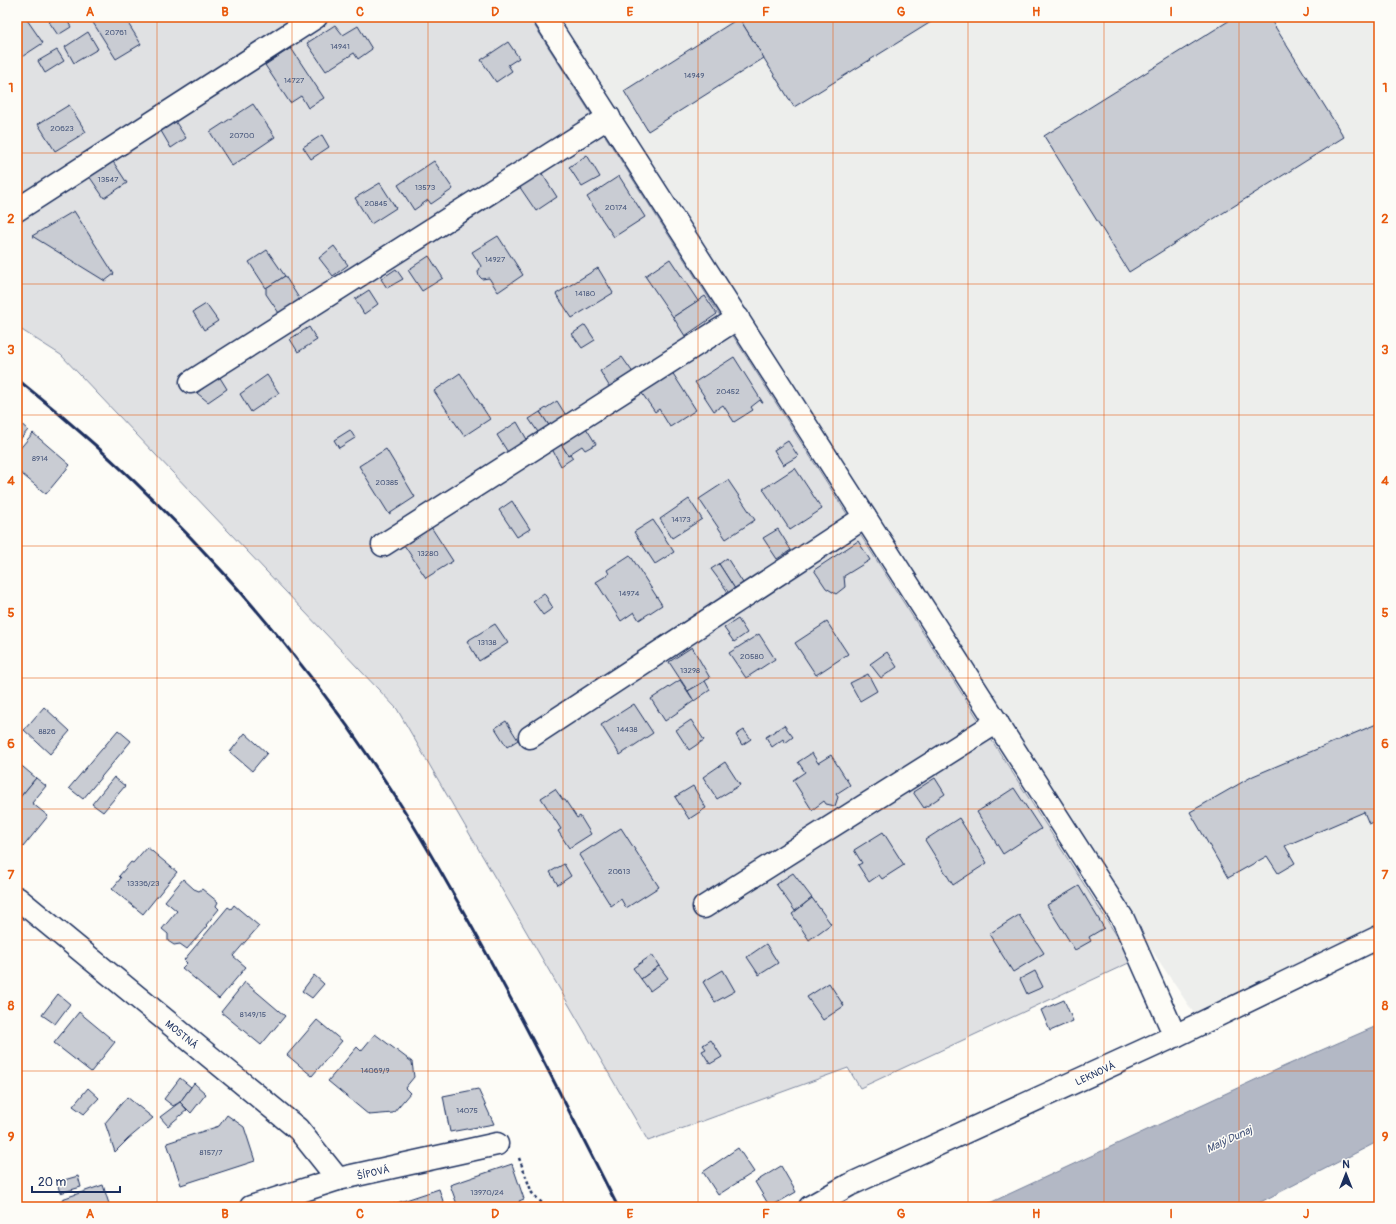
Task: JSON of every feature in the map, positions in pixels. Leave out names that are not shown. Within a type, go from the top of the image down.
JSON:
[{"type":"street","points":[[17,210],[316,17]]},
{"type":"street","points":[[544,17],[1123,919],[1175,1036]]},
{"type":"street","points":[[191,382],[609,117]]},
{"type":"street","points":[[383,545],[738,318]]},
{"type":"street","points":[[530,737],[865,517]]},
{"type":"street","points":[[704,907],[997,722]]},
{"type":"street","name":"MOSTNÁ","points":[[17,898],[298,1129],[338,1179]]},
{"type":"street","name":"LEKNOVÁ","points":[[810,1207],[849,1185],[1175,1036],[1379,937]]},
{"type":"street","name":"ŠÍPOVÁ","points":[[251,1207],[338,1179],[497,1144]]},
{"type":"path","points":[[497,1144],[515,1147],[532,1193],[546,1207]]},
{"type":"shaded area","points":[[17,17],[529,17],[1133,961],[860,1088],[848,1068],[648,1141],[397,709],[61,355],[17,327]]},
{"type":"shaded area","points":[[553,17],[1379,17],[1379,924],[1195,1015],[1133,922]]},
{"type":"water","name":"Malý Dunaj","points":[[1379,1025],[1379,1141],[1251,1207],[981,1207],[1285,1066]]},
{"type":"building","points":[[17,17],[25,17],[43,43],[17,60]]},
{"type":"building","points":[[56,17],[65,17],[71,27],[58,35],[49,22]]},
{"type":"building","points":[[98,17],[124,17],[141,44],[116,59],[92,21]]},
{"type":"building","points":[[939,17],[794,107],[739,18]]},
{"type":"building","points":[[1235,17],[1269,17],[1344,137],[1129,272],[1044,136]]},
{"type":"building","points":[[739,18],[764,58],[648,131],[624,91]]},
{"type":"building","points":[[335,25],[343,35],[358,26],[372,49],[358,59],[354,53],[326,71],[307,43]]},
{"type":"building","points":[[88,32],[98,49],[74,63],[65,47]]},
{"type":"building","points":[[508,42],[519,58],[508,65],[512,71],[496,82],[481,60]]},
{"type":"building","points":[[291,48],[324,98],[308,108],[301,96],[290,103],[265,65]]},
{"type":"building","points":[[57,50],[64,61],[45,73],[38,61]]},
{"type":"building","points":[[253,104],[275,137],[232,166],[210,132]]},
{"type":"building","points":[[69,105],[86,132],[55,151],[38,124]]},
{"type":"building","points":[[175,121],[186,138],[171,148],[161,131]]},
{"type":"building","points":[[322,135],[329,147],[311,159],[303,147]]},
{"type":"building","points":[[587,155],[600,177],[582,187],[569,167]]},
{"type":"building","points":[[112,160],[127,183],[104,198],[89,176]]},
{"type":"building","points":[[434,161],[453,189],[431,204],[428,200],[414,210],[398,185]]},
{"type":"building","points":[[541,172],[557,197],[536,211],[519,186]]},
{"type":"building","points":[[619,176],[645,217],[614,237],[587,197]]},
{"type":"building","points":[[380,183],[396,208],[371,224],[355,198]]},
{"type":"building","points":[[74,211],[114,274],[105,281],[32,236]]},
{"type":"building","points":[[498,236],[523,275],[498,292],[489,278],[482,279],[479,276],[478,272],[481,266],[472,252]]},
{"type":"building","points":[[334,246],[348,265],[333,276],[319,258]]},
{"type":"building","points":[[267,250],[285,276],[266,288],[249,262]]},
{"type":"building","points":[[429,256],[443,278],[422,291],[408,270]]},
{"type":"building","points":[[670,259],[698,301],[673,317],[645,276]]},
{"type":"building","points":[[598,268],[613,293],[572,318],[556,294]]},
{"type":"building","points":[[396,269],[403,279],[387,288],[381,279]]},
{"type":"building","points":[[285,276],[302,303],[281,316],[266,294],[266,288]]},
{"type":"building","points":[[369,290],[378,304],[364,314],[355,299]]},
{"type":"building","points":[[705,296],[717,314],[685,336],[673,317]]},
{"type":"building","points":[[206,304],[218,321],[204,330],[193,312]]},
{"type":"building","points":[[585,325],[595,340],[582,348],[572,334]]},
{"type":"building","points":[[309,327],[317,340],[298,352],[290,339]]},
{"type":"building","points":[[622,357],[634,374],[611,389],[600,371]]},
{"type":"building","points":[[734,357],[763,403],[760,400],[751,407],[753,410],[734,422],[723,405],[714,411],[695,382]]},
{"type":"building","points":[[672,372],[696,410],[670,427],[659,409],[655,412],[641,392]]},
{"type":"building","points":[[460,373],[490,419],[464,436],[434,391]]},
{"type":"building","points":[[267,375],[279,393],[251,412],[240,394]]},
{"type":"building","points":[[219,376],[227,389],[208,402],[197,393]]},
{"type":"building","points":[[557,401],[567,417],[550,427],[540,412]]},
{"type":"building","points":[[540,412],[550,427],[540,435],[529,419]]},
{"type":"building","points":[[17,420],[28,430],[17,443]]},
{"type":"building","points":[[517,422],[529,443],[509,454],[497,435]]},
{"type":"building","points":[[586,428],[596,444],[585,450],[582,446],[568,455],[561,444]]},
{"type":"building","points":[[350,430],[355,438],[339,448],[334,440]]},
{"type":"building","points":[[33,433],[70,465],[46,494],[17,470],[17,452]]},
{"type":"building","points":[[788,441],[798,456],[783,465],[774,450]]},
{"type":"building","points":[[561,444],[568,455],[570,454],[573,458],[561,466],[552,449]]},
{"type":"building","points":[[386,449],[415,497],[389,514],[359,466]]},
{"type":"building","points":[[795,468],[822,509],[790,530],[763,489]]},
{"type":"building","points":[[728,480],[755,520],[726,539],[699,499]]},
{"type":"building","points":[[689,499],[702,519],[672,538],[660,519]]},
{"type":"building","points":[[512,501],[530,529],[517,537],[499,510]]},
{"type":"building","points":[[653,520],[674,552],[655,564],[634,532]]},
{"type":"building","points":[[431,527],[453,561],[426,578],[404,545]]},
{"type":"building","points":[[778,529],[791,550],[777,559],[763,538]]},
{"type":"building","points":[[858,541],[870,560],[844,576],[845,587],[836,594],[826,588],[814,570]]},
{"type":"building","points":[[630,555],[662,605],[639,620],[634,612],[621,621],[596,582],[609,574],[607,570]]},
{"type":"building","points":[[727,558],[745,586],[737,592],[719,564]]},
{"type":"building","points":[[719,564],[737,592],[731,596],[711,569]]},
{"type":"building","points":[[544,593],[553,608],[543,615],[533,601]]},
{"type":"building","points":[[738,619],[747,633],[734,642],[724,628]]},
{"type":"building","points":[[827,622],[848,654],[816,675],[795,643]]},
{"type":"building","points":[[495,624],[508,643],[479,661],[467,641]]},
{"type":"building","points":[[759,634],[775,659],[746,678],[729,653]]},
{"type":"building","points":[[692,647],[710,678],[688,691],[669,662]]},
{"type":"building","points":[[887,652],[897,667],[881,678],[870,664]]},
{"type":"building","points":[[868,674],[877,691],[860,701],[850,683]]},
{"type":"building","points":[[680,680],[694,701],[665,721],[651,699]]},
{"type":"building","points":[[705,681],[710,690],[694,701],[688,691]]},
{"type":"building","points":[[634,704],[653,733],[620,755],[601,725]]},
{"type":"building","points":[[44,707],[70,731],[50,754],[24,730]]},
{"type":"building","points":[[691,720],[704,740],[689,750],[676,730]]},
{"type":"building","points":[[506,721],[518,740],[507,747],[495,728]]},
{"type":"building","points":[[1379,723],[1379,820],[1369,824],[1364,812],[1285,846],[1295,863],[1278,873],[1267,856],[1228,878],[1190,812],[1253,776]]},
{"type":"building","points":[[784,725],[793,737],[785,743],[783,739],[772,747],[766,737]]},
{"type":"building","points":[[118,730],[131,741],[83,799],[69,788]]},
{"type":"building","points":[[744,730],[751,739],[742,745],[736,735]]},
{"type":"building","points":[[245,733],[267,753],[252,771],[230,752]]},
{"type":"building","points":[[812,753],[818,763],[831,755],[850,785],[836,794],[838,797],[835,806],[826,804],[824,801],[812,810],[793,780],[805,772],[798,762]]},
{"type":"building","points":[[17,762],[36,778],[17,801]]},
{"type":"building","points":[[725,762],[740,785],[717,799],[703,777]]},
{"type":"building","points":[[114,777],[125,786],[103,812],[92,804]]},
{"type":"building","points":[[36,778],[46,786],[32,803],[48,816],[23,847],[17,842],[17,801]]},
{"type":"building","points":[[935,778],[945,794],[924,808],[913,792]]},
{"type":"building","points":[[693,786],[706,808],[689,819],[675,797]]},
{"type":"building","points":[[1014,788],[1041,829],[1003,854],[977,812]]},
{"type":"building","points":[[555,789],[563,800],[565,800],[577,818],[580,816],[591,834],[569,848],[558,831],[561,829],[541,798]]},
{"type":"building","points":[[959,818],[987,863],[953,885],[925,840]]},
{"type":"building","points":[[621,828],[659,887],[626,908],[621,899],[611,906],[579,855]]},
{"type":"building","points":[[883,832],[904,865],[882,879],[879,875],[869,882],[858,865],[862,863],[854,850]]},
{"type":"building","points":[[147,847],[177,872],[143,914],[112,889],[121,878],[119,876]]},
{"type":"building","points":[[564,864],[571,876],[558,885],[550,872]]},
{"type":"building","points":[[793,873],[812,898],[795,911],[776,884]]},
{"type":"building","points":[[183,879],[194,889],[199,891],[202,889],[218,902],[216,906],[219,909],[206,925],[207,926],[187,949],[180,944],[174,945],[168,941],[168,934],[162,929],[177,911],[165,901]]},
{"type":"building","points":[[1079,886],[1104,928],[1089,937],[1091,941],[1075,950],[1047,905]]},
{"type":"building","points":[[812,898],[831,924],[809,940],[792,914]]},
{"type":"building","points":[[234,905],[259,926],[233,956],[246,967],[219,999],[182,968],[187,963],[184,960],[228,907],[231,909]]},
{"type":"building","points":[[1019,915],[1044,953],[1013,972],[989,934]]},
{"type":"building","points":[[766,944],[778,963],[759,975],[747,957]]},
{"type":"building","points":[[652,955],[659,966],[641,979],[633,968]]},
{"type":"building","points":[[659,966],[668,978],[650,991],[641,979]]},
{"type":"building","points":[[723,970],[735,991],[715,1002],[703,982]]},
{"type":"building","points":[[1035,971],[1043,987],[1027,994],[1020,979]]},
{"type":"building","points":[[314,975],[324,984],[312,998],[302,991]]},
{"type":"building","points":[[245,982],[285,1016],[261,1045],[221,1012]]},
{"type":"building","points":[[829,983],[844,1006],[823,1020],[807,997]]},
{"type":"building","points":[[58,994],[70,1004],[55,1024],[42,1015]]},
{"type":"building","points":[[1064,1000],[1073,1021],[1050,1031],[1041,1010]]},
{"type":"building","points":[[79,1012],[115,1042],[91,1072],[54,1043]]},
{"type":"building","points":[[317,1020],[342,1041],[312,1076],[287,1055]]},
{"type":"building","points":[[375,1034],[412,1062],[414,1077],[405,1088],[410,1093],[393,1113],[369,1115],[328,1081],[357,1047],[361,1051]]},
{"type":"building","points":[[711,1040],[722,1057],[710,1064],[702,1051],[706,1049],[703,1045]]},
{"type":"building","points":[[180,1078],[191,1087],[180,1102],[173,1106],[164,1099]]},
{"type":"building","points":[[194,1083],[206,1094],[191,1113],[180,1102]]},
{"type":"building","points":[[88,1088],[99,1098],[84,1114],[73,1106]]},
{"type":"building","points":[[478,1089],[494,1124],[450,1132],[443,1096]]},
{"type":"building","points":[[127,1097],[153,1118],[115,1152],[105,1123]]},
{"type":"building","points":[[180,1102],[187,1110],[168,1126],[160,1117]]},
{"type":"building","points":[[227,1115],[244,1127],[255,1161],[181,1185],[167,1143],[219,1126]]},
{"type":"building","points":[[738,1148],[754,1172],[718,1195],[703,1172]]},
{"type":"building","points":[[512,1164],[524,1199],[519,1201],[521,1207],[458,1207],[450,1185]]},
{"type":"building","points":[[781,1166],[796,1192],[770,1207],[755,1182]]},
{"type":"building","points":[[78,1176],[81,1187],[60,1193],[57,1182]]},
{"type":"building","points":[[103,1185],[110,1207],[64,1207],[62,1199]]},
{"type":"building","points":[[439,1189],[445,1207],[385,1207]]},
{"type":"railway","points":[[17,379],[124,471],[223,572],[269,625],[314,681],[356,738],[412,822],[480,941],[560,1092],[618,1207]]}]
